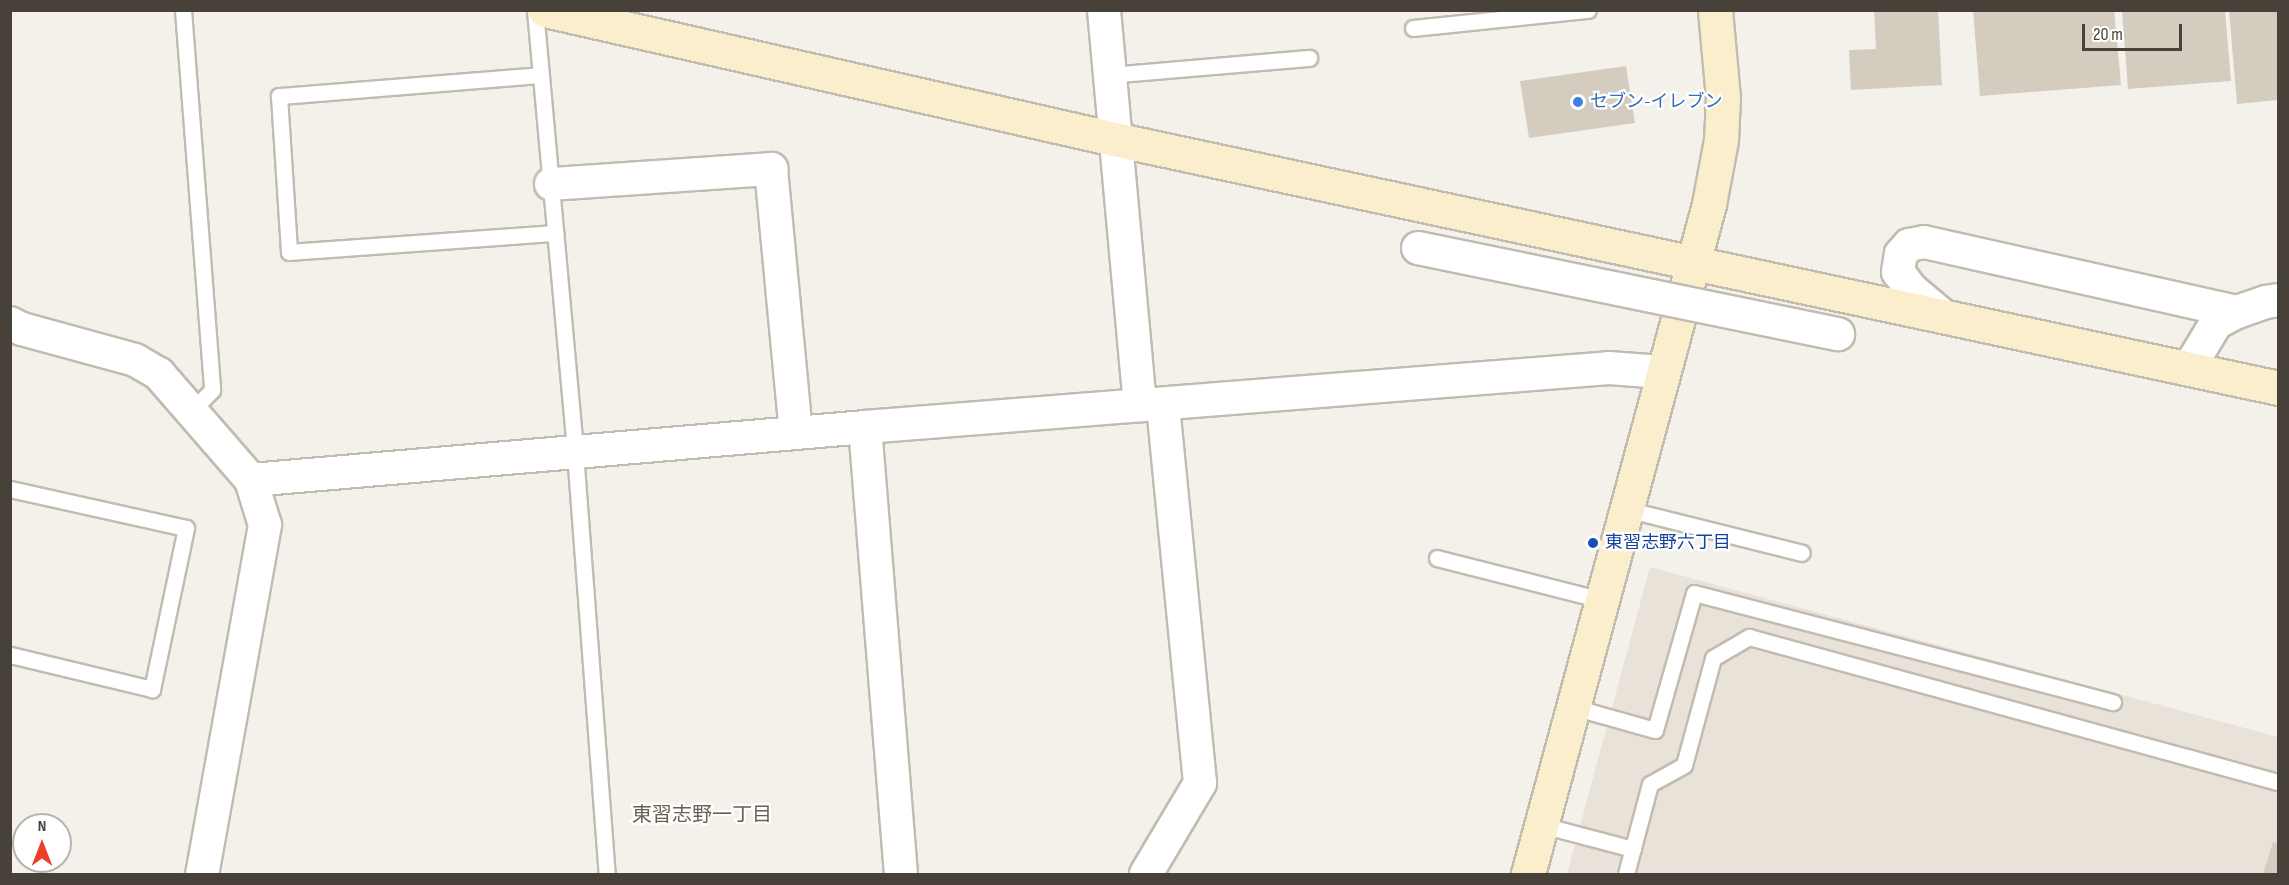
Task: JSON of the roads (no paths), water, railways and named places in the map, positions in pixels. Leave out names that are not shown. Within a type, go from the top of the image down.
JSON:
[{"type":"street","points":[[545,10],[1114,139],[1694,261],[2278,388]]},
{"type":"street","points":[[1104,10],[1114,139],[1200,783],[1146,874]]},
{"type":"street","points":[[1528,874],[1709,204],[1721,140],[1723,98],[1715,10]]},
{"type":"street","points":[[551,184],[771,169],[796,433]]},
{"type":"street","points":[[1941,315],[1911,289],[1898,272],[1901,254],[1909,245],[1924,242],[2237,312]]},
{"type":"street","points":[[1418,248],[1838,334]]},
{"type":"street","points":[[2189,368],[2216,323],[2237,312],[2278,300]]},
{"type":"street","points":[[10,323],[22,329],[135,360],[159,374],[251,480],[265,525],[202,874]]},
{"type":"street","points":[[251,480],[865,427],[1609,368],[1662,372]]},
{"type":"street","points":[[865,427],[902,874]]},
{"type":"lane","points":[[183,10],[212,390],[191,412]]},
{"type":"lane","points":[[535,10],[575,452],[608,874]]},
{"type":"lane","points":[[1413,28],[1588,10]]},
{"type":"lane","points":[[1109,75],[1309,58]]},
{"type":"lane","points":[[541,75],[279,96],[289,252],[555,233]]},
{"type":"lane","points":[[10,489],[186,528],[152,689],[10,655]]},
{"type":"lane","points":[[1626,509],[1802,553]]},
{"type":"lane","points":[[1437,558],[1602,600]]},
{"type":"lane","points":[[1573,707],[1654,730],[1694,593],[2113,702]]},
{"type":"lane","points":[[1626,874],[1650,784],[1684,765],[1713,658],[1749,637],[2278,782]]},
{"type":"lane","points":[[1542,825],[1633,849]]},
{"type":"place","name":"セブン-イレブン","points":[[1578,102]]},
{"type":"place","name":"東習志野六丁目","points":[[1593,543]]},
{"type":"district","name":"東習志野一丁目","points":[[702,815]]}]
